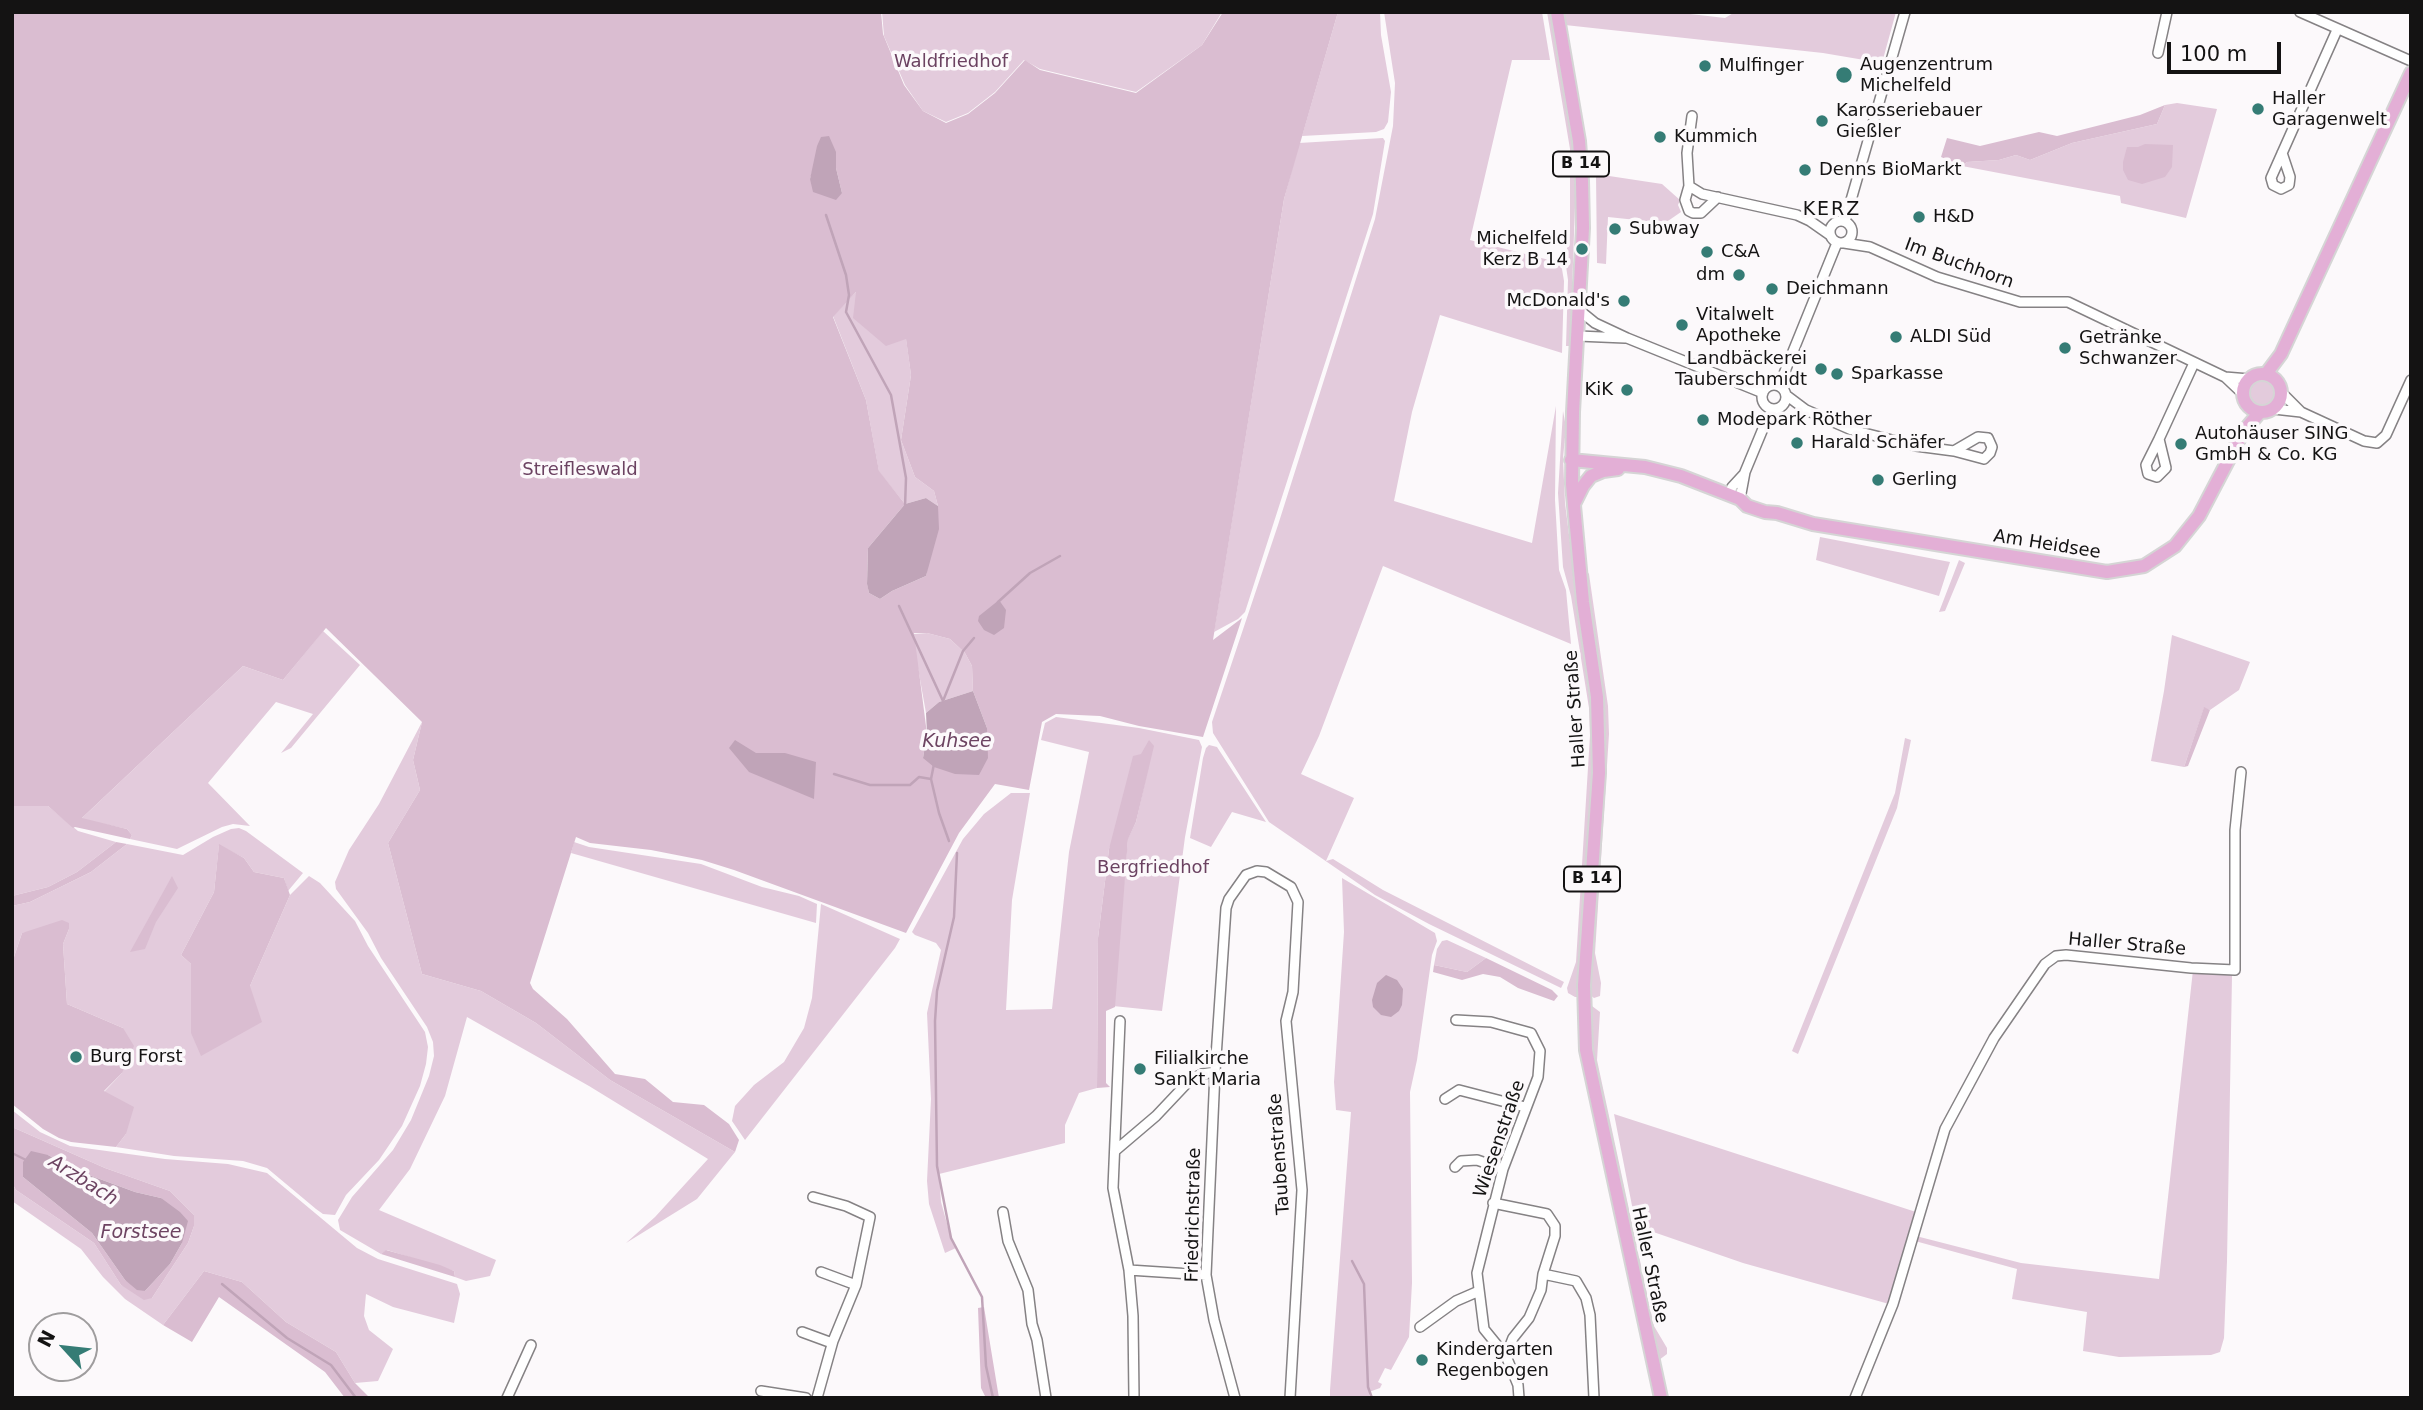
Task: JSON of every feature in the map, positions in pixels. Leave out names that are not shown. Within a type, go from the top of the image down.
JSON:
[{"type":"main road","name":"Haller Straße","points":[[1557,12],[1579,141],[1582,181],[1583,228],[1572,460],[1583,602],[1597,697],[1599,772],[1584,985],[1586,1050],[1661,1398]]},
{"type":"main road","points":[[2275,383],[2260,374],[2249,379],[2243,394],[2254,410],[2274,409],[2280,402],[2275,383],[2281,354],[2411,73]]},
{"type":"main road","name":"Am Heidsee","points":[[1681,476],[1735,497],[1768,505],[1777,513],[1813,524],[2094,572],[2119,571],[2144,566],[2162,556],[2187,533],[2199,516],[2254,410]]},
{"type":"main road","points":[[1572,460],[1645,467],[1681,476]]},
{"type":"main road","points":[[1574,504],[1589,478],[1603,471],[1620,470],[1661,477],[1681,476]]},
{"type":"street","points":[[1837,240],[1830,228],[1840,222],[1905,12]]},
{"type":"street","points":[[2158,53],[2167,12]]},
{"type":"street","points":[[2300,12],[2411,61]]},
{"type":"street","points":[[2282,153],[2337,30]]},
{"type":"street","points":[[1692,116],[1687,153],[1689,186],[1686,205],[1693,213],[1701,213],[1718,197]]},
{"type":"street","name":"Im Buchhorn","points":[[1689,186],[1702,194],[1776,209],[1810,221],[1837,240],[1870,247],[1937,277],[2020,302],[2068,302],[2225,377],[2243,394]]},
{"type":"street","name":"Im Buchhorn","points":[[1810,221],[1840,222],[1870,247]]},
{"type":"street","points":[[1837,240],[1850,238],[1852,230]]},
{"type":"street","points":[[1779,386],[1837,240]]},
{"type":"street","points":[[1579,310],[1595,323],[1627,338],[1763,393]]},
{"type":"street","points":[[1578,337],[1627,338]]},
{"type":"street","points":[[2159,439],[2194,363]]},
{"type":"street","name":"Im Buchhorn","points":[[2225,377],[2249,379]]},
{"type":"street","points":[[2274,409],[2301,412],[2364,441],[2377,443],[2386,435],[2411,380]]},
{"type":"street","points":[[2275,383],[2301,412]]},
{"type":"street","points":[[1779,386],[1769,387],[1763,393],[1763,401],[1774,407],[1806,410]]},
{"type":"street","points":[[1779,386],[1806,410],[1852,430],[1916,446],[1954,451]]},
{"type":"street","points":[[1735,497],[1732,488],[1745,472],[1767,419],[1774,407],[1785,402],[1786,395]]},
{"type":"street","name":"Haller Straße","points":[[1855,1398],[1893,1304],[1945,1129],[1994,1038],[2045,964],[2056,956],[2066,955],[2235,970],[2235,830],[2241,772]]},
{"type":"street","name":"Friedrichstraße","points":[[1234,1398],[1214,1320],[1206,1275],[1224,930],[1229,899],[1246,875],[1266,872],[1277,877]]},
{"type":"street","name":"Taubenstraße","points":[[1277,877],[1291,887],[1298,902],[1299,921],[1293,992],[1286,1021],[1302,1191],[1290,1398]]},
{"type":"street","name":"Wiesenstraße","points":[[1456,1020],[1491,1021],[1531,1033],[1540,1051],[1538,1077],[1503,1168],[1477,1273],[1484,1329],[1506,1356],[1518,1385],[1519,1398]]},
{"type":"street","points":[[1121,1021],[1113,1188],[1129,1270],[1133,1316],[1134,1398]]},
{"type":"street","points":[[1116,1150],[1156,1116],[1190,1080],[1215,1072]]},
{"type":"street","points":[[1445,1099],[1460,1090],[1525,1107]]},
{"type":"street","points":[[1455,1167],[1461,1161],[1477,1160],[1503,1168]]},
{"type":"street","points":[[813,1197],[846,1206],[870,1217],[856,1284],[832,1343],[817,1398]]},
{"type":"street","points":[[1493,1203],[1547,1214],[1552,1220],[1555,1236],[1541,1290],[1530,1318],[1513,1338],[1506,1356]]},
{"type":"street","points":[[1003,1212],[1008,1241],[1028,1290],[1046,1398]]},
{"type":"street","points":[[1129,1270],[1206,1275]]},
{"type":"street","points":[[821,1272],[856,1284]]},
{"type":"street","points":[[1543,1274],[1576,1281],[1586,1298],[1590,1315],[1594,1398]]},
{"type":"street","points":[[1420,1327],[1455,1301],[1479,1291]]},
{"type":"street","points":[[802,1332],[832,1343]]},
{"type":"street","points":[[507,1398],[531,1345]]},
{"type":"street","points":[[761,1391],[806,1398]]},
{"type":"green space","name":"Streifleswald","points":[[12,12],[881,12],[883,34],[904,85],[923,111],[946,123],[968,114],[995,93],[1025,60],[1040,70],[1136,93],[1202,45],[1223,12],[1338,12],[1284,199],[1213,640],[1242,618],[1203,737],[1100,716],[1056,714],[1042,722],[1029,790],[995,784],[959,833],[906,933],[702,860],[651,850],[590,843],[576,837],[530,983],[533,989],[567,1019],[615,1074],[645,1079],[673,1102],[704,1105],[729,1124],[739,1140],[735,1152],[610,1080],[536,1023],[481,991],[422,974],[388,843],[420,790],[413,760],[422,722],[326,628],[283,680],[243,666],[82,818],[127,829],[132,835],[130,839],[73,828],[48,806],[12,806]],"holes":[[[836,152],[836,168],[842,193],[810,179],[815,162]],[[856,292],[853,318],[886,346],[906,339],[911,375],[901,440],[915,477],[934,491],[938,506],[926,576],[880,599],[869,593],[868,548],[905,504],[879,471],[866,400],[833,317]],[[914,633],[927,633],[950,639],[965,653],[972,666],[973,691],[987,728],[923,758],[927,734]]]},
{"type":"green space","name":"Waldfriedhof","points":[[882,12],[1222,12],[1202,45],[1136,92],[1040,69],[1024,60],[995,92],[968,113],[946,122],[923,111],[905,85],[884,36]]},
{"type":"green space","points":[[1338,12],[1380,12],[1381,35],[1391,92],[1388,122],[1384,129],[1376,132],[1302,136]]},
{"type":"green space","points":[[1384,12],[1542,12],[1550,60],[1512,60],[1470,240],[1561,263],[1564,281],[1562,353],[1440,315],[1412,412],[1394,501],[1532,543],[1556,406],[1555,500],[1559,570],[1566,590],[1571,644],[1383,566],[1319,736],[1301,774],[1354,798],[1326,861],[1333,859],[1383,890],[1564,982],[1561,988],[1375,895],[1269,822],[1213,733],[1212,722],[1375,219],[1393,126],[1395,83]]},
{"type":"green space","points":[[1547,12],[1552,12],[1571,118],[1576,178],[1570,346],[1566,346],[1568,280],[1565,259],[1570,232],[1570,149]]},
{"type":"green space","points":[[1563,12],[1673,12],[1725,18],[1735,12],[1896,12],[1882,63],[1823,53],[1565,25]]},
{"type":"green space","points":[[2177,103],[2217,109],[2186,218],[2121,203],[2120,196],[1962,166],[1967,162],[1999,160],[2016,155],[2030,160],[2072,143],[2157,124],[2165,105]]},
{"type":"green space","points":[[2165,105],[2157,124],[2072,143],[2030,160],[2016,155],[1999,160],[1967,162],[1962,166],[1941,157],[1947,138],[1980,146],[2039,132],[2057,136],[2140,115]]},
{"type":"green space","points":[[1383,138],[1385,141],[1373,214],[1245,612],[1214,632],[1284,199],[1299,143]]},
{"type":"green space","points":[[2145,144],[2173,145],[2172,167],[2165,177],[2142,184],[2128,180],[2123,170],[2123,162],[2127,147]]},
{"type":"green space","points":[[1596,174],[1662,184],[1680,200],[1678,205],[1681,212],[1665,223],[1608,217],[1606,264],[1597,263]]},
{"type":"green space","points":[[857,291],[906,338],[911,375],[901,440],[915,477],[934,491],[938,506],[926,498],[905,504],[879,472],[866,400],[833,316]]},
{"type":"green space","points":[[2263,380],[2273,384],[2277,394],[2273,404],[2263,408],[2253,404],[2249,394],[2253,384]]},
{"type":"green space","points":[[1563,411],[1566,427],[1563,458],[1565,503],[1595,741],[1579,997],[1568,993],[1567,988],[1576,962],[1590,735],[1589,708],[1571,596],[1563,567],[1558,493]]},
{"type":"green space","points":[[1820,537],[1950,562],[1939,596],[1816,560]]},
{"type":"green space","points":[[1959,560],[1965,563],[1945,611],[1939,612]]},
{"type":"green space","points":[[1586,570],[1589,574],[1608,706],[1609,734],[1595,953],[1601,983],[1600,996],[1594,998],[1590,995],[1589,988],[1604,732]]},
{"type":"green space","points":[[323,631],[360,665],[291,748],[281,753],[313,714],[276,702],[208,783],[250,826],[233,824],[222,827],[177,849],[130,839],[132,835],[127,829],[81,819],[243,666],[283,680]]},
{"type":"green space","points":[[927,633],[950,639],[965,653],[972,666],[973,691],[939,702],[926,713],[913,640],[914,634]]},
{"type":"green space","points":[[2172,635],[2250,662],[2239,690],[2210,710],[2204,708],[2184,767],[2151,761]]},
{"type":"green space","points":[[2204,707],[2210,710],[2188,766],[2184,767]]},
{"type":"green space","name":"Bergfriedhof","points":[[1056,717],[1139,728],[1199,740],[1202,747],[1185,837],[1162,1011],[1113,1006],[1128,838],[1136,822],[1153,746],[1109,849],[1098,938],[1097,1088],[1079,1093],[1065,1125],[1065,1143],[939,1174],[941,1202],[956,1248],[945,1253],[929,1204],[927,1181],[931,1099],[927,1013],[941,950],[936,943],[912,932],[963,839],[984,814],[1011,793],[1030,793],[1012,900],[1006,1010],[1052,1009],[1069,852],[1089,752],[1041,740],[1045,723]]},
{"type":"green space","points":[[422,722],[413,760],[420,790],[388,843],[422,974],[481,991],[536,1023],[610,1080],[735,1152],[697,1199],[626,1243],[655,1217],[708,1159],[589,1086],[467,1017],[445,1096],[410,1169],[379,1210],[496,1260],[490,1276],[466,1281],[455,1277],[454,1271],[387,1250],[381,1254],[340,1230],[338,1220],[352,1197],[393,1150],[411,1120],[434,1056],[433,1042],[427,1027],[381,958],[368,933],[336,889],[335,882],[349,850],[379,804]]},
{"type":"green space","points":[[1905,738],[1911,740],[1897,808],[1798,1054],[1792,1051],[1895,793]]},
{"type":"green space","points":[[1149,740],[1154,746],[1136,822],[1128,839],[1115,1007],[1106,1011],[1106,1083],[1110,1087],[1097,1088],[1098,938],[1109,849],[1133,756],[1141,754]]},
{"type":"green space","points":[[1209,745],[1217,747],[1266,822],[1232,812],[1211,847],[1190,838],[1203,758]]},
{"type":"green space","points":[[12,806],[48,806],[78,831],[116,842],[77,872],[48,887],[12,896]]},
{"type":"green space","points":[[239,828],[303,873],[288,891],[284,878],[254,872],[244,858],[219,845],[214,892],[181,955],[191,964],[191,1033],[250,986],[290,895],[309,876],[320,883],[355,921],[368,946],[425,1032],[428,1047],[426,1064],[420,1086],[402,1126],[379,1160],[346,1195],[335,1215],[323,1214],[267,1168],[243,1161],[174,1156],[116,1147],[126,1134],[104,1092],[122,1073],[123,1028],[67,1004],[63,944],[69,929],[22,933],[12,963],[12,906],[30,902],[91,872],[127,844],[183,855],[213,837]]},
{"type":"green space","points":[[116,842],[127,844],[91,872],[30,902],[12,906],[12,896],[48,887],[77,872]]},
{"type":"green space","points":[[574,842],[589,847],[701,864],[762,887],[799,896],[817,904],[816,923],[571,853]]},
{"type":"green space","points":[[219,844],[244,858],[254,872],[284,878],[290,895],[250,986],[262,1022],[201,1056],[191,1033],[191,964],[181,955],[214,892]]},
{"type":"green space","points":[[172,876],[178,888],[156,922],[145,949],[130,952]]},
{"type":"green space","points":[[1342,878],[1435,933],[1437,941],[1432,955],[1410,1092],[1412,1283],[1409,1337],[1391,1370],[1385,1368],[1378,1382],[1382,1384],[1380,1388],[1369,1392],[1370,1398],[1330,1398],[1351,1112],[1336,1110],[1334,1082],[1344,932]]},
{"type":"green space","points":[[821,904],[900,939],[745,1140],[732,1121],[735,1106],[754,1085],[784,1062],[804,1028],[812,998]]},
{"type":"green space","points":[[62,920],[69,923],[63,944],[67,1004],[123,1028],[134,1046],[122,1073],[104,1091],[134,1107],[126,1134],[116,1147],[59,1138],[12,1104],[12,963],[22,933]]},
{"type":"green space","points":[[1447,940],[1486,958],[1467,972],[1434,965],[1437,949],[1442,941]]},
{"type":"green space","points":[[1486,958],[1552,990],[1558,996],[1554,1001],[1518,988],[1500,977],[1483,974],[1462,980],[1433,972],[1434,965],[1467,972]]},
{"type":"green space","points":[[2193,970],[2231,972],[2232,976],[2227,1261],[2224,1338],[2220,1352],[2211,1355],[2119,1357],[2083,1351],[2087,1312],[2012,1299],[2017,1269],[1915,1241],[1916,1236],[2021,1263],[2159,1279]]},
{"type":"green space","points":[[1592,1006],[1600,1012],[1597,1060],[1654,1326],[1667,1348],[1667,1354],[1659,1360],[1655,1358],[1592,1059],[1588,1011]]},
{"type":"green space","points":[[12,1110],[40,1132],[70,1146],[165,1159],[228,1164],[267,1173],[357,1248],[378,1259],[457,1284],[460,1294],[454,1323],[393,1307],[366,1294],[364,1316],[369,1330],[393,1349],[378,1381],[355,1383],[336,1352],[286,1322],[242,1282],[204,1271],[163,1325],[125,1299],[81,1249],[12,1201],[12,1183],[16,1190],[94,1243],[121,1285],[152,1298],[188,1243],[194,1226],[194,1215],[170,1191],[105,1168],[12,1127]]},
{"type":"green space","points":[[1614,1114],[1916,1212],[1889,1304],[1743,1263],[1636,1226]]},
{"type":"green space","points":[[12,1127],[105,1168],[170,1191],[194,1215],[194,1226],[188,1243],[152,1298],[144,1300],[121,1285],[94,1243],[16,1190],[12,1183]],"holes":[[[48,1155],[78,1171],[135,1192],[161,1198],[182,1243],[170,1264],[145,1291],[125,1280],[92,1233],[23,1177]]]},
{"type":"green space","points":[[386,1250],[440,1265],[454,1271],[455,1277],[381,1254]]},
{"type":"green space","points":[[204,1271],[242,1282],[286,1322],[336,1352],[355,1383],[370,1398],[345,1398],[325,1372],[219,1297],[192,1342],[163,1325]]},
{"type":"green space","points":[[984,1307],[999,1398],[986,1398],[981,1388],[978,1308]]},
{"type":"water","points":[[829,136],[836,152],[836,168],[842,193],[836,200],[813,192],[810,179],[817,146],[821,137]]},
{"type":"water","points":[[926,498],[938,506],[939,529],[926,576],[880,599],[869,593],[868,548],[905,504]]},
{"type":"water","points":[[999,600],[1006,610],[1004,628],[994,635],[984,630],[978,621],[979,616]]},
{"type":"water","name":"Kuhsee","points":[[973,691],[987,728],[988,758],[979,775],[955,774],[934,767],[923,758],[927,734],[926,713],[939,702]]},
{"type":"water","points":[[735,740],[756,753],[785,753],[816,762],[814,799],[749,772],[729,748]]},
{"type":"water","points":[[1386,975],[1397,980],[1403,989],[1402,1005],[1391,1017],[1381,1015],[1373,1007],[1372,1000],[1377,983]]},
{"type":"water","name":"Forstsee","points":[[31,1151],[48,1155],[78,1171],[135,1192],[161,1198],[188,1221],[182,1243],[170,1264],[145,1291],[137,1290],[125,1280],[92,1233],[23,1177],[23,1162]]},
{"type":"waterway","points":[[826,215],[846,275],[849,295],[846,312],[891,395],[906,478],[905,507]]},
{"type":"waterway","points":[[998,602],[1030,573],[1060,556]]},
{"type":"waterway","points":[[899,606],[943,701]]},
{"type":"waterway","points":[[943,701],[963,651],[974,638]]},
{"type":"waterway","points":[[934,764],[931,779],[949,841]]},
{"type":"waterway","points":[[834,774],[870,785],[910,785],[919,777],[931,779]]},
{"type":"waterway","points":[[957,853],[954,917],[937,991],[935,1021],[937,1166],[951,1238],[982,1297],[986,1366],[993,1398]]},
{"type":"waterway","name":"Arzbach","points":[[12,1153],[28,1161]]},
{"type":"waterway","points":[[1352,1261],[1364,1284],[1368,1387],[1372,1398]]},
{"type":"waterway","name":"Arzbach","points":[[222,1284],[287,1338],[331,1365],[356,1398]]},
{"type":"place","name":"Mulfinger","points":[[1705,66]]},
{"type":"place","name":"Augenzentrum Michelfeld","points":[[1844,75]]},
{"type":"place","name":"Haller Garagenwelt","points":[[2258,109]]},
{"type":"place","name":"Karosseriebauer Gießler","points":[[1822,121]]},
{"type":"place","name":"Kummich","points":[[1660,137]]},
{"type":"place","name":"Denns BioMarkt","points":[[1805,170]]},
{"type":"place","name":"H&D","points":[[1919,217]]},
{"type":"place","name":"Subway","points":[[1615,229]]},
{"type":"place","name":"Michelfeld Kerz B 14","points":[[1582,249]]},
{"type":"place","name":"C&A","points":[[1707,252]]},
{"type":"place","name":"dm","points":[[1739,275]]},
{"type":"place","name":"Deichmann","points":[[1772,289]]},
{"type":"place","name":"McDonald's","points":[[1624,301]]},
{"type":"place","name":"Vitalwelt Apotheke","points":[[1682,325]]},
{"type":"place","name":"ALDI Süd","points":[[1896,337]]},
{"type":"place","name":"Getränke Schwanzer","points":[[2065,348]]},
{"type":"place","name":"Landbäckerei Tauberschmidt","points":[[1821,369]]},
{"type":"place","name":"Sparkasse","points":[[1837,374]]},
{"type":"place","name":"KiK","points":[[1627,390]]},
{"type":"place","name":"Modepark Röther","points":[[1703,420]]},
{"type":"place","name":"Harald Schäfer","points":[[1797,443]]},
{"type":"place","name":"Autohäuser SING GmbH & Co. KG","points":[[2181,444]]},
{"type":"place","name":"Gerling","points":[[1878,480]]},
{"type":"place","name":"Burg Forst","points":[[76,1057]]},
{"type":"place","name":"Filialkirche Sankt Maria","points":[[1140,1069]]},
{"type":"place","name":"Kindergarten Regenbogen","points":[[1422,1360]]},
{"type":"district","name":"KERZ","points":[[1832,210]]}]
